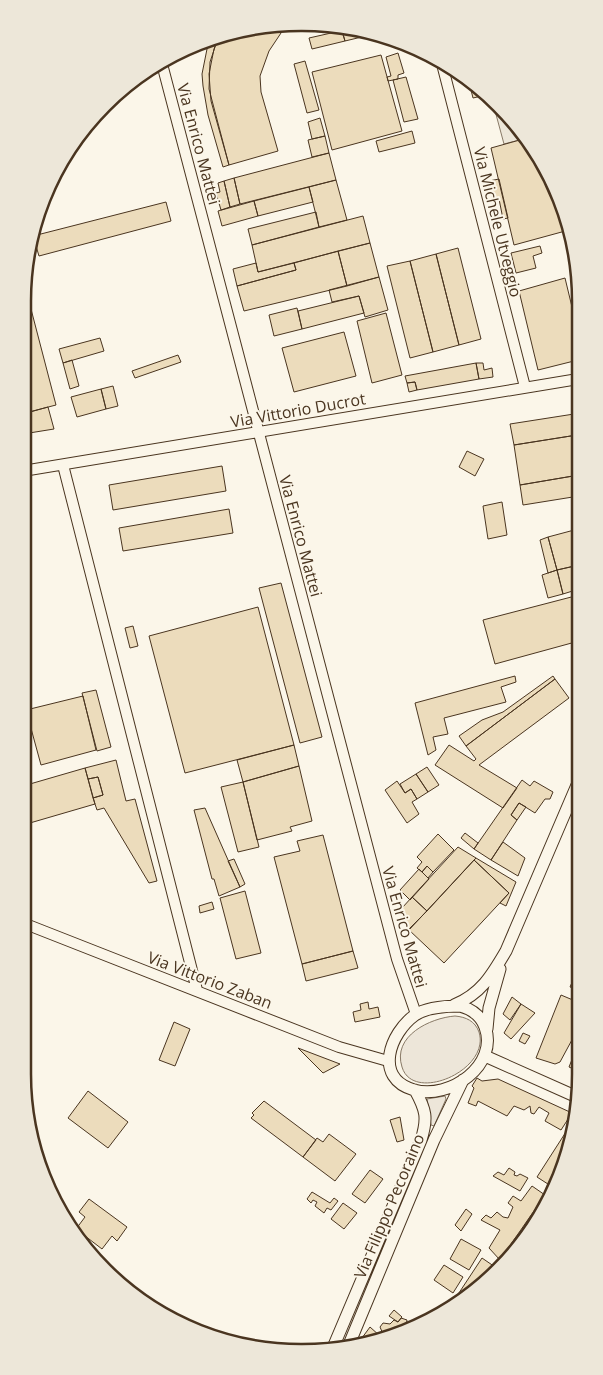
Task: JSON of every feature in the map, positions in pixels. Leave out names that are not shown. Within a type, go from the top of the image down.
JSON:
[{"type":"street","name":"Via Enrico Mattei","points":[[163,69],[397,960],[416,1014]]},
{"type":"street","name":"Via Michele Utveggio","points":[[444,72],[525,386]]},
{"type":"street","name":"Via Vittorio Ducrot","points":[[31,470],[525,386],[572,380]]},
{"type":"street","points":[[63,465],[197,990]]},
{"type":"street","points":[[452,1006],[466,1007],[483,1020],[489,1046],[477,1069],[450,1087],[437,1090],[415,1090],[400,1083],[388,1061],[396,1037],[416,1014],[452,1006],[478,992],[492,975],[506,950],[572,797]]},
{"type":"street","name":"Via Vittorio Zaban","points":[[31,926],[163,979],[197,990],[339,1046],[388,1061]]},
{"type":"street","points":[[487,1031],[489,1008],[506,950]]},
{"type":"street","points":[[485,1056],[571,1094]]},
{"type":"street","name":"Via Filippo Pecoraino","points":[[351,1339],[434,1140],[463,1080]]},
{"type":"street","name":"Via Filippo Pecoraino","points":[[336,1341],[421,1140],[426,1122],[423,1104],[415,1090]]},
{"type":"shaded area","points":[[496,113],[518,140],[504,144]]},
{"type":"shaded area","points":[[455,1016],[470,1020],[479,1032],[480,1046],[474,1059],[463,1070],[449,1078],[434,1082],[420,1082],[409,1078],[402,1067],[400,1056],[408,1038],[415,1031],[435,1020]]},
{"type":"shaded area","points":[[445,1096],[446,1099],[434,1126],[431,1125],[427,1099]]},
{"type":"building","points":[[281,32],[269,51],[260,76],[261,92],[278,151],[229,165],[211,101],[209,74],[215,46],[232,40]]},
{"type":"building","points":[[330,33],[343,35],[345,41],[312,49],[309,38]]},
{"type":"building","points":[[343,35],[360,37],[345,41]]},
{"type":"building","points":[[215,46],[210,62],[209,89],[229,165],[223,167],[208,115],[202,74],[207,49]]},
{"type":"building","points":[[398,53],[404,73],[398,75],[398,79],[388,81],[387,77],[391,76],[386,57]]},
{"type":"building","points":[[381,55],[402,131],[332,150],[312,72]]},
{"type":"building","points":[[305,61],[319,110],[307,113],[294,64]]},
{"type":"building","points":[[406,77],[418,119],[404,122],[393,80]]},
{"type":"building","points":[[471,91],[478,97],[473,98]]},
{"type":"building","points":[[320,118],[325,136],[312,139],[308,122]]},
{"type":"building","points":[[412,131],[415,143],[379,152],[376,141]]},
{"type":"building","points":[[325,136],[329,153],[312,157],[308,140]]},
{"type":"building","points":[[518,140],[536,166],[544,182],[563,232],[514,245],[491,148]]},
{"type":"building","points":[[329,153],[336,180],[240,204],[234,178]]},
{"type":"building","points":[[234,178],[240,204],[230,207],[224,181]]},
{"type":"building","points":[[499,179],[508,218],[503,219],[499,199],[493,200],[489,181]]},
{"type":"building","points":[[336,180],[347,220],[319,227],[309,187]]},
{"type":"building","points":[[224,181],[230,207],[221,210],[216,193],[220,192],[218,183]]},
{"type":"building","points":[[309,187],[313,202],[258,216],[254,201]]},
{"type":"building","points":[[254,201],[258,216],[222,226],[218,211]]},
{"type":"building","points":[[166,202],[171,221],[39,256],[36,247],[39,234]]},
{"type":"building","points":[[316,212],[319,227],[252,245],[248,229]]},
{"type":"building","points":[[363,216],[370,243],[258,272],[252,245]]},
{"type":"building","points":[[370,243],[379,277],[347,286],[338,251]]},
{"type":"building","points":[[540,246],[542,253],[533,256],[536,268],[516,273],[511,253]]},
{"type":"building","points":[[458,248],[481,339],[459,345],[436,254]]},
{"type":"building","points":[[338,251],[347,286],[244,311],[237,286],[296,270],[294,263]]},
{"type":"building","points":[[436,254],[459,345],[433,352],[410,261]]},
{"type":"building","points":[[410,261],[433,352],[410,358],[387,266]]},
{"type":"building","points":[[256,263],[258,272],[294,263],[296,270],[237,286],[233,269]]},
{"type":"building","points":[[379,277],[388,310],[365,317],[359,296],[332,302],[329,290]]},
{"type":"building","points":[[565,278],[572,307],[572,362],[538,370],[519,291]]},
{"type":"building","points":[[359,296],[364,313],[302,329],[298,311]]},
{"type":"building","points":[[297,308],[302,329],[274,336],[269,315]]},
{"type":"building","points":[[31,309],[56,405],[31,411]]},
{"type":"building","points":[[386,313],[402,375],[372,383],[357,321]]},
{"type":"building","points":[[344,332],[356,376],[294,392],[282,348]]},
{"type":"building","points":[[100,338],[104,351],[63,363],[59,349]]},
{"type":"building","points":[[178,355],[181,362],[135,378],[132,371]]},
{"type":"building","points":[[72,360],[79,386],[70,389],[63,363]]},
{"type":"building","points":[[476,363],[479,379],[417,390],[415,382],[407,383],[405,376]]},
{"type":"building","points":[[476,363],[483,363],[484,370],[492,368],[493,377],[479,379]]},
{"type":"building","points":[[415,382],[417,390],[409,392],[407,383]]},
{"type":"building","points":[[113,386],[118,406],[106,409],[101,389]]},
{"type":"building","points":[[101,389],[106,409],[77,417],[71,397]]},
{"type":"building","points":[[48,407],[54,429],[31,433],[31,412]]},
{"type":"building","points":[[572,414],[572,436],[514,445],[510,424]]},
{"type":"building","points":[[572,436],[572,476],[520,485],[514,445]]},
{"type":"building","points":[[467,451],[484,459],[475,476],[459,467]]},
{"type":"building","points":[[222,466],[226,491],[113,510],[109,485]]},
{"type":"building","points":[[572,476],[572,497],[523,505],[520,485]]},
{"type":"building","points":[[502,502],[507,535],[488,539],[483,506]]},
{"type":"building","points":[[229,509],[233,533],[123,551],[119,528]]},
{"type":"building","points":[[572,531],[572,567],[557,570],[548,537]]},
{"type":"building","points":[[548,537],[557,570],[548,573],[540,540]]},
{"type":"building","points":[[572,567],[572,591],[563,594],[557,570]]},
{"type":"building","points":[[557,570],[563,594],[548,598],[542,575]]},
{"type":"building","points":[[281,583],[322,737],[300,743],[259,588]]},
{"type":"building","points":[[572,597],[572,643],[495,664],[483,620]]},
{"type":"building","points":[[258,607],[294,745],[185,773],[149,636]]},
{"type":"building","points":[[133,626],[138,646],[130,648],[125,628]]},
{"type":"building","points":[[515,676],[516,682],[501,687],[506,702],[444,718],[448,734],[433,737],[436,750],[428,755],[415,703]]},
{"type":"building","points":[[553,676],[555,679],[466,746],[459,736],[482,720],[503,712]]},
{"type":"building","points":[[555,679],[569,698],[479,765],[517,788],[503,808],[435,765],[449,745],[474,761],[476,759],[466,746]]},
{"type":"building","points":[[96,690],[111,747],[97,751],[82,693]]},
{"type":"building","points":[[83,696],[96,750],[41,765],[31,728],[31,709]]},
{"type":"building","points":[[294,745],[299,766],[243,782],[237,760]]},
{"type":"building","points":[[116,760],[126,801],[135,799],[157,881],[149,883],[104,808],[97,810],[93,798],[103,795],[98,777],[88,779],[85,768]]},
{"type":"building","points":[[299,766],[312,821],[290,827],[292,831],[257,840],[243,782]]},
{"type":"building","points":[[427,767],[439,785],[428,792],[416,774]]},
{"type":"building","points":[[85,768],[95,804],[31,823],[31,784]]},
{"type":"building","points":[[416,774],[428,792],[417,799],[411,789],[405,793],[400,784]]},
{"type":"building","points":[[98,777],[103,795],[93,798],[88,779]]},
{"type":"building","points":[[522,780],[530,786],[534,781],[553,792],[550,799],[545,799],[535,813],[519,803],[511,815],[517,820],[491,860],[474,849]]},
{"type":"building","points":[[397,781],[405,793],[411,789],[417,799],[412,802],[419,814],[407,823],[385,790]]},
{"type":"building","points":[[243,782],[259,847],[238,852],[221,787]]},
{"type":"building","points":[[519,803],[526,807],[517,820],[511,815]]},
{"type":"building","points":[[205,808],[240,887],[219,896],[214,879],[212,879],[194,810]]},
{"type":"building","points":[[465,833],[478,843],[474,849],[461,838]]},
{"type":"building","points":[[438,834],[454,850],[433,872],[427,866],[422,872],[417,868],[422,862],[417,857]]},
{"type":"building","points":[[323,835],[353,951],[302,964],[274,857],[300,851],[297,841]]},
{"type":"building","points":[[503,842],[525,858],[518,876],[491,860]]},
{"type":"building","points":[[458,847],[476,858],[427,911],[412,897]]},
{"type":"building","points":[[476,858],[516,882],[506,906],[500,903],[509,893],[474,860]]},
{"type":"building","points":[[234,859],[245,884],[240,887],[228,861]]},
{"type":"building","points":[[474,860],[509,893],[444,963],[409,930]]},
{"type":"building","points":[[427,866],[433,872],[428,878],[422,872]]},
{"type":"building","points":[[419,869],[429,879],[410,900],[400,890]]},
{"type":"building","points":[[245,891],[261,953],[236,959],[220,898]]},
{"type":"building","points":[[412,897],[427,911],[407,931],[402,908]]},
{"type":"building","points":[[212,902],[214,909],[200,913],[199,906]]},
{"type":"building","points":[[353,951],[358,968],[306,981],[302,964]]},
{"type":"building","points":[[561,995],[572,1000],[572,1040],[560,1062],[555,1064],[536,1058]]},
{"type":"building","points":[[512,997],[521,1004],[510,1020],[503,1014]]},
{"type":"building","points":[[368,1002],[369,1009],[378,1007],[380,1017],[355,1022],[353,1012],[361,1010],[360,1004]]},
{"type":"building","points":[[521,1004],[535,1013],[511,1039],[504,1033]]},
{"type":"building","points":[[174,1022],[190,1029],[175,1066],[159,1060]]},
{"type":"building","points":[[523,1033],[530,1036],[525,1044],[519,1041]]},
{"type":"building","points":[[298,1048],[340,1064],[323,1073]]},
{"type":"building","points":[[477,1078],[482,1081],[498,1079],[569,1111],[568,1120],[561,1130],[545,1121],[549,1113],[539,1107],[534,1114],[531,1113],[530,1106],[524,1110],[514,1106],[507,1116],[478,1101],[476,1106],[468,1103],[474,1088],[472,1086]]},
{"type":"building","points":[[88,1091],[128,1122],[108,1148],[68,1118]]},
{"type":"building","points":[[264,1101],[316,1140],[303,1157],[251,1118],[254,1115],[252,1113]]},
{"type":"building","points":[[400,1117],[404,1140],[397,1142],[390,1120]]},
{"type":"building","points":[[565,1133],[548,1184],[537,1177]]},
{"type":"building","points":[[329,1134],[356,1154],[335,1181],[303,1157],[317,1138],[323,1142]]},
{"type":"building","points":[[509,1168],[515,1172],[514,1175],[520,1174],[528,1178],[520,1191],[493,1176],[498,1172],[504,1175]]},
{"type":"building","points":[[370,1170],[383,1179],[365,1203],[352,1194]]},
{"type":"building","points":[[532,1186],[544,1194],[538,1205],[499,1259],[489,1248],[500,1230],[481,1220],[486,1215],[491,1218],[497,1212],[503,1217],[508,1218],[513,1207],[508,1203],[513,1196],[521,1201]]},
{"type":"building","points":[[312,1192],[330,1203],[334,1198],[338,1201],[331,1210],[327,1208],[324,1213],[315,1206],[317,1202],[313,1200],[311,1203],[307,1199]]},
{"type":"building","points":[[89,1199],[127,1227],[117,1241],[112,1236],[102,1249],[86,1237],[78,1226],[85,1217],[79,1212]]},
{"type":"building","points":[[343,1203],[357,1213],[344,1229],[331,1219]]},
{"type":"building","points":[[466,1209],[472,1214],[461,1231],[455,1225]]},
{"type":"building","points":[[461,1239],[481,1250],[469,1270],[450,1259]]},
{"type":"building","points":[[482,1258],[493,1265],[480,1277],[459,1293]]},
{"type":"building","points":[[444,1265],[463,1277],[453,1293],[434,1280]]},
{"type":"building","points":[[394,1310],[402,1317],[398,1322],[389,1316]]},
{"type":"building","points":[[401,1318],[407,1320],[407,1322],[382,1331],[380,1327],[383,1323],[390,1324],[394,1320],[398,1322]]},
{"type":"building","points":[[370,1327],[377,1333],[371,1335],[363,1337]]}]
